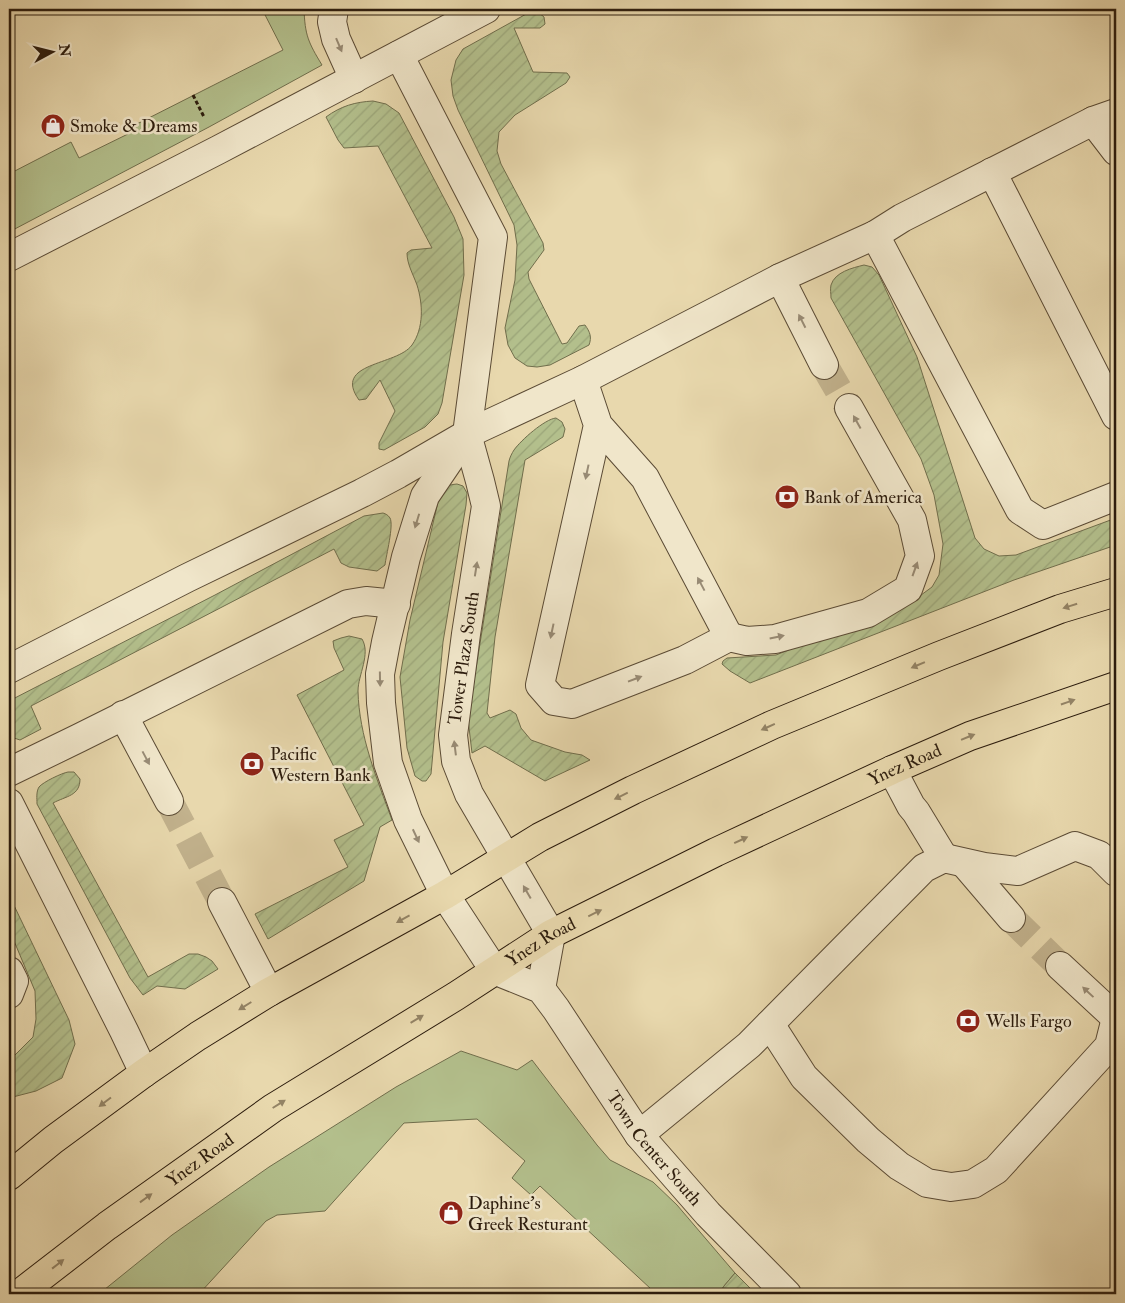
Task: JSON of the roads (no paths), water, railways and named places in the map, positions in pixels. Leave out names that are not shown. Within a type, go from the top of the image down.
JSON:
[{"type":"main road","points":[[9,1176],[53,1140],[198,1036],[270,992],[445,895],[540,837],[642,786],[772,725],[939,656],[1060,609],[1116,592]]},
{"type":"main road","name":"Ynez Road","points":[[19,1294],[107,1226],[273,1108],[447,1001],[551,934],[716,852],[892,770],[970,736],[1116,686]]},
{"type":"lane","points":[[334,9],[332,22],[336,40],[354,79]]},
{"type":"lane","points":[[9,257],[399,55],[445,18],[486,9]]},
{"type":"lane","points":[[399,55],[493,237],[467,434],[425,496],[406,557],[386,642],[380,674],[381,703],[388,763],[408,820],[445,895],[494,970],[542,989],[551,934]]},
{"type":"lane","points":[[9,669],[187,578],[362,493],[467,434],[583,380],[780,278],[875,235],[902,218],[1104,117],[1116,150]]},
{"type":"lane","points":[[992,172],[1116,416]]},
{"type":"lane","points":[[875,235],[1020,510],[1043,525],[1116,496]]},
{"type":"lane","points":[[780,278],[824,365]]},
{"type":"lane","points":[[583,380],[598,424],[645,478],[729,637]]},
{"type":"lane","points":[[598,424],[540,685],[554,700],[572,704],[685,660],[729,637],[748,641],[775,638],[868,613],[908,589],[920,556],[912,520],[849,408]]},
{"type":"lane","name":"Tower Plaza South","points":[[467,434],[486,506],[466,634],[453,735],[456,761],[469,794],[551,934]]},
{"type":"lane","points":[[398,474],[422,490],[425,496]]},
{"type":"lane","points":[[9,772],[348,604],[366,601],[396,604]]},
{"type":"lane","points":[[123,715],[169,801]]},
{"type":"lane","points":[[892,770],[911,806],[954,860],[1011,918]]},
{"type":"lane","points":[[9,803],[144,1073]]},
{"type":"lane","points":[[639,1135],[749,1045],[924,868],[954,860],[1018,871],[1075,846],[1099,855],[1116,872]]},
{"type":"lane","points":[[228,914],[270,992]]},
{"type":"lane","points":[[770,1024],[804,1077],[868,1140],[899,1166],[927,1183],[951,1187],[973,1184],[996,1170],[1109,1046],[1116,1018],[1060,966]]},
{"type":"lane","points":[[9,971],[14,981],[9,994]]},
{"type":"lane","name":"Town Center South","points":[[542,989],[639,1135],[708,1214],[787,1294]]},
{"type":"tunnel","points":[[824,365],[849,408]]},
{"type":"tunnel","points":[[169,801],[222,902]]},
{"type":"tunnel","points":[[1011,918],[1060,966]]},
{"type":"place","name":"Smoke & Dreams","points":[[53,126]]},
{"type":"place","name":"Bank of America","points":[[787,497]]},
{"type":"place","name":"Pacific Western Bank","points":[[252,764]]},
{"type":"place","name":"Wells Fargo","points":[[968,1021]]},
{"type":"place","name":"Daphine’s Greek Resturant","points":[[451,1213]]}]
